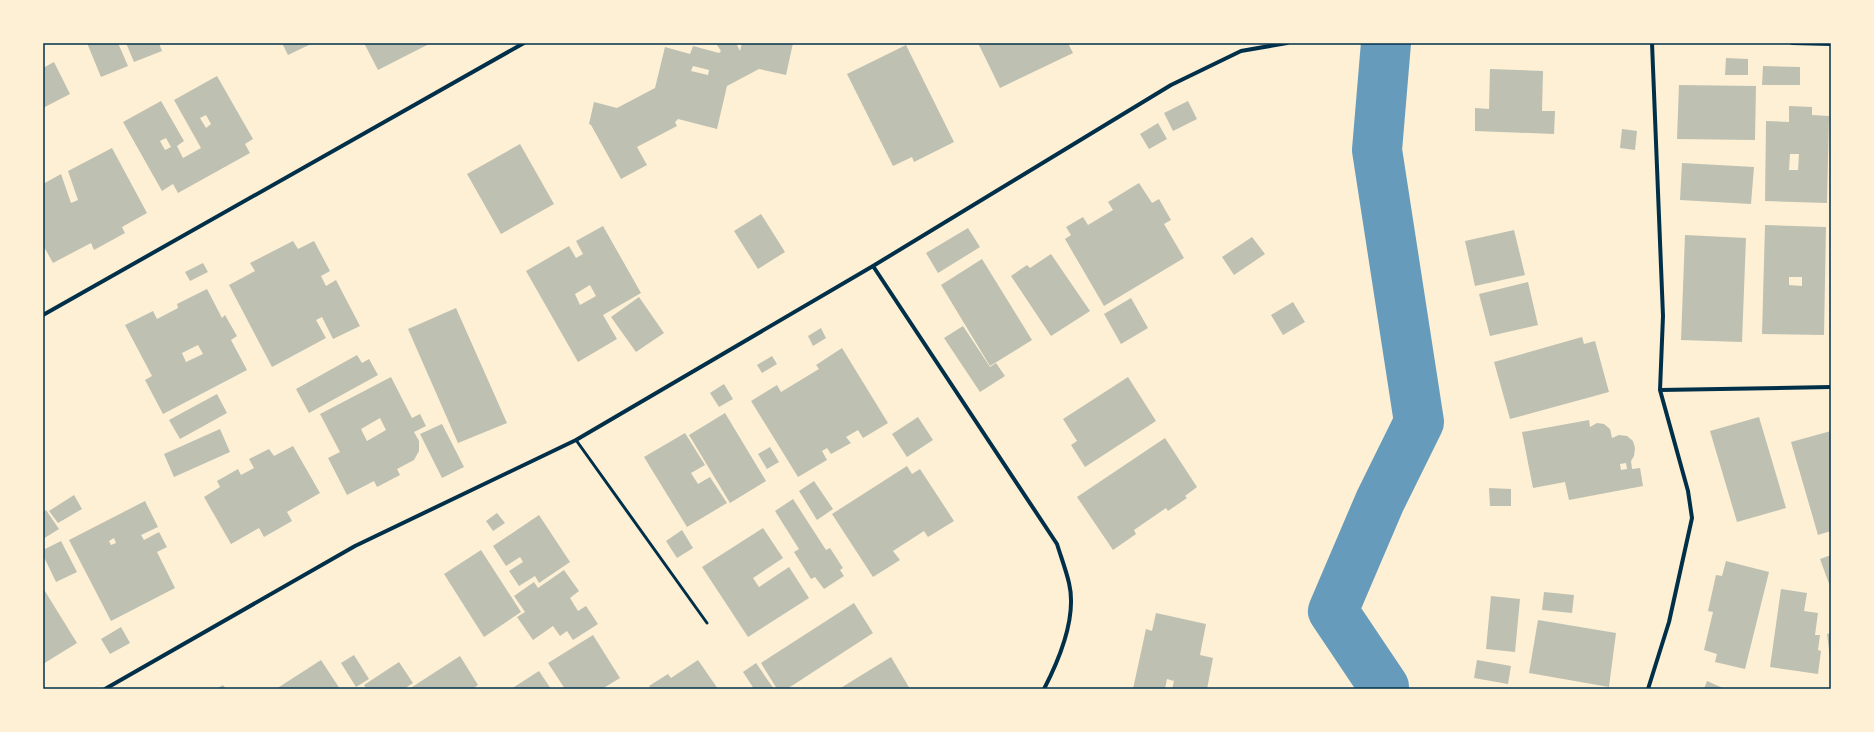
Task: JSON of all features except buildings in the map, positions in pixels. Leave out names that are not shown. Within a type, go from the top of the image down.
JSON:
[{"type":"street","points":[[43,315],[524,43]]},
{"type":"street","points":[[105,689],[355,546],[576,440],[873,266],[1171,85],[1242,51],[1287,43]]},
{"type":"street","points":[[1648,689],[1669,622],[1692,518],[1688,491],[1660,390],[1663,316],[1652,43]]},
{"type":"street","points":[[1792,43],[1831,44]]},
{"type":"street","points":[[873,266],[1057,544],[1070,584],[1070,617],[1057,663],[1044,689]]},
{"type":"street","points":[[1660,390],[1831,387]]},
{"type":"lane","points":[[576,440],[707,623]]},
{"type":"waterway","points":[[1384,689],[1333,611],[1380,501],[1419,422],[1377,150],[1386,43]]}]
